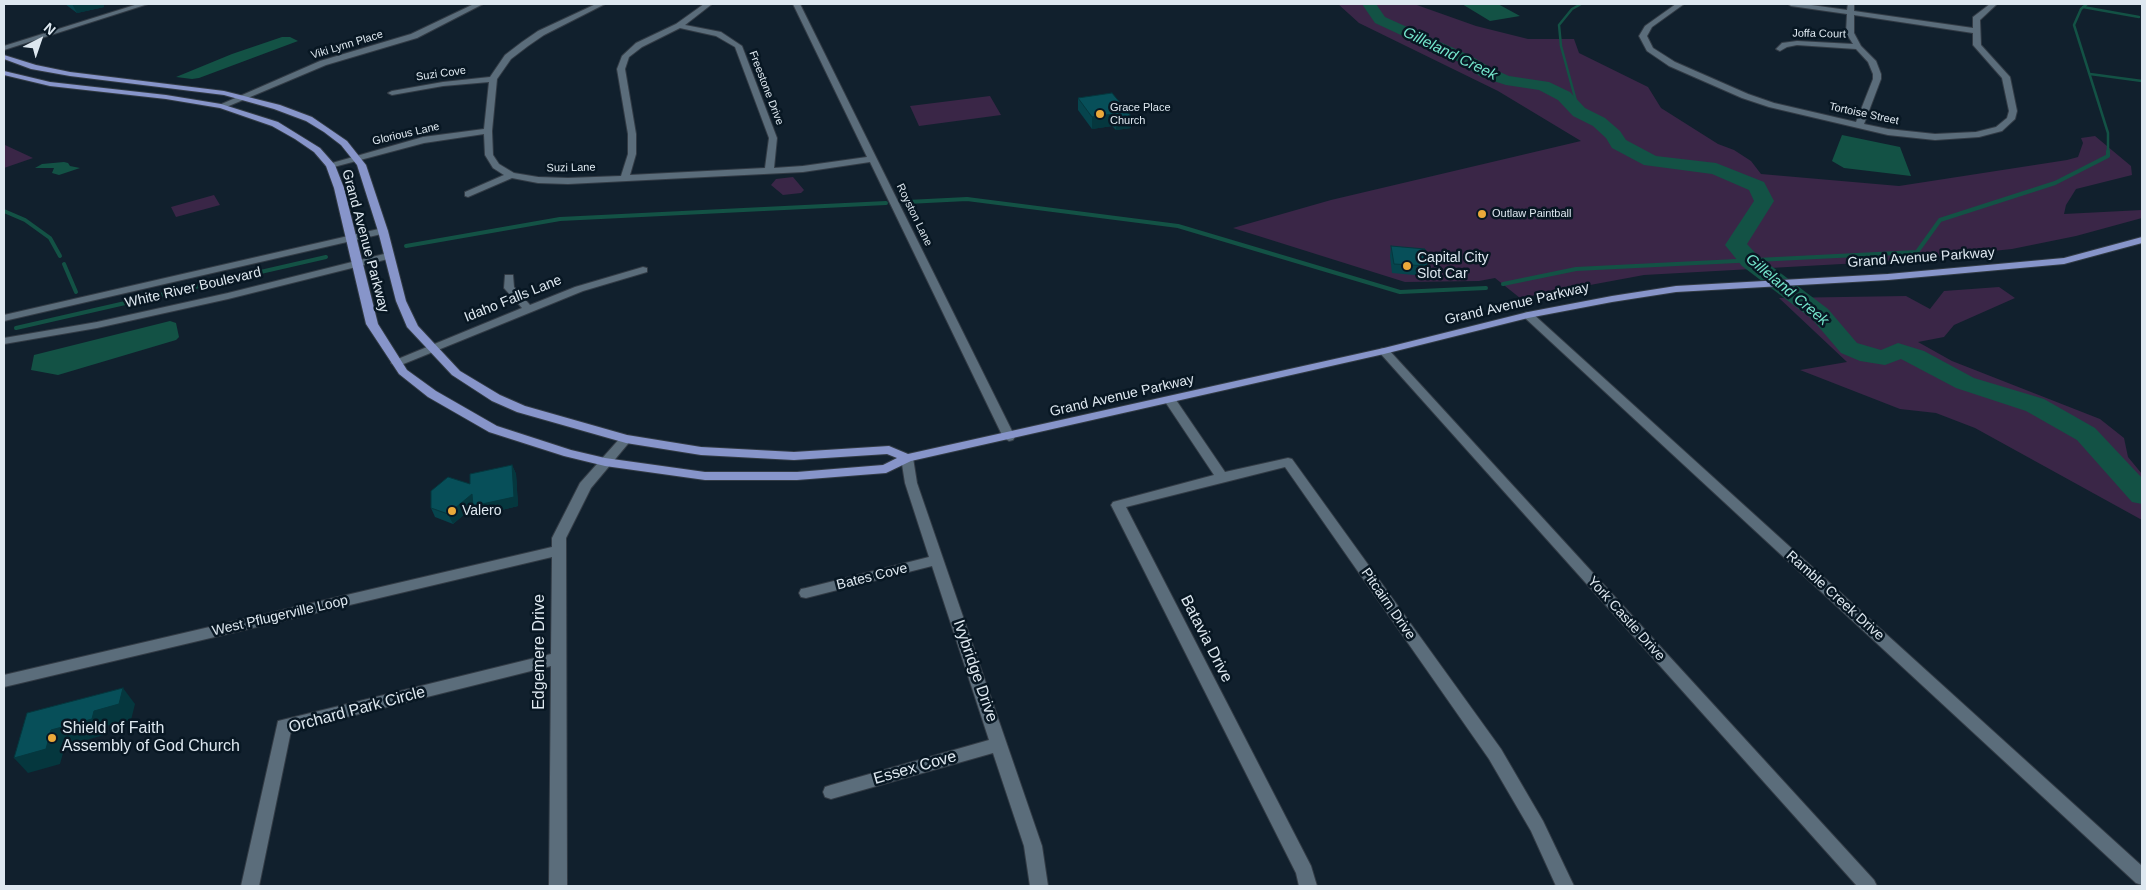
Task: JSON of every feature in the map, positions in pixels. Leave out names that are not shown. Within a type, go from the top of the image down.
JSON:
[{"type":"main road","name":"Grand Avenue Parkway","points":[[4,57],[52,72],[203,90],[242,97],[277,107],[309,120],[332,134],[356,157],[370,186],[388,256],[408,318],[432,349],[456,373],[496,398],[521,409],[626,439],[691,450],[794,456],[889,450],[907,458]]},
{"type":"main road","name":"Grand Avenue Parkway","points":[[4,73],[50,84],[166,97],[221,106],[275,124],[298,137],[317,150],[330,165],[339,188],[372,324],[403,372],[432,394],[493,428],[568,453],[605,462],[705,476],[797,476],[886,469],[907,458],[1009,437],[1384,351],[1528,315],[1676,289],[1888,277],[2064,261],[2142,240]]},
{"type":"street","points":[[4,48],[144,4]]},
{"type":"street","name":"Viki Lynn Place","points":[[221,106],[323,63],[414,36],[478,4]]},
{"type":"street","name":"Suzi Lane","points":[[601,4],[541,33],[525,44],[508,58],[493,80],[488,131],[489,155],[496,166],[511,174],[538,180],[568,181],[803,169],[872,159]]},
{"type":"street","points":[[625,177],[632,154],[632,134],[621,69],[626,56],[639,45],[679,26],[708,4]]},
{"type":"street","name":"Royston Lane","points":[[797,4],[1009,437]]},
{"type":"street","name":"Tortoise Street","points":[[1680,4],[1645,30],[1644,40],[1655,54],[1676,67],[1751,98],[1859,125],[1907,134],[1954,137],[1991,132],[2007,124],[2013,111],[2006,77],[1977,45],[1977,31]]},
{"type":"street","points":[[1791,4],[1851,8],[1977,31],[1976,19],[1994,4]]},
{"type":"street","points":[[1851,8],[1850,33],[1858,47],[1872,61],[1877,74],[1859,125]]},
{"type":"street","name":"Freestone Drive","points":[[679,26],[718,34],[738,46],[773,138],[769,171]]},
{"type":"street","name":"Joffa Court","points":[[1780,49],[1785,45],[1797,43],[1858,47]]},
{"type":"street","name":"Suzi Cove","points":[[392,93],[443,84],[493,80]]},
{"type":"street","name":"Glorious Lane","points":[[330,165],[423,140],[488,131]]},
{"type":"street","points":[[468,194],[511,174]]},
{"type":"street","name":"White River Boulevard","points":[[4,318],[383,231]]},
{"type":"street","name":"White River Boulevard","points":[[4,342],[125,319],[388,256]]},
{"type":"street","name":"Idaho Falls Lane","points":[[397,364],[579,289],[643,270]]},
{"type":"street","points":[[509,277],[509,288],[528,309]]},
{"type":"street","name":"Ramble Creek Drive","points":[[1528,315],[2142,877]]},
{"type":"street","name":"York Castle Drive","points":[[1384,351],[1868,886]]},
{"type":"street","points":[[1170,400],[1222,477]]},
{"type":"street","name":"Edgemere Drive","points":[[558,886],[557,551],[559,538],[566,519],[585,486],[626,439]]},
{"type":"street","name":"Ivybridge Drive","points":[[907,458],[911,483],[1033,846],[1039,886]]},
{"type":"street","name":"Pitcairn Drive","points":[[1222,477],[1288,462],[1495,754],[1537,826],[1565,886]]},
{"type":"street","name":"Batavia Drive","points":[[1222,477],[1118,505],[1305,872],[1308,886]]},
{"type":"street","name":"West Pflugerville Loop","points":[[4,681],[557,551]]},
{"type":"street","name":"Bates Cove","points":[[806,593],[938,560]]},
{"type":"street","name":"Orchard Park Circle","points":[[250,886],[284,726],[558,658]]},
{"type":"street","name":"Essex Cove","points":[[831,792],[1000,744]]},
{"type":"shaded area","points":[[1338,4],[1414,4],[1476,26],[1528,39],[1574,39],[1579,53],[1648,87],[1661,108],[1718,144],[1734,150],[1751,161],[1761,174],[1899,186],[2067,160],[2078,157],[2083,143],[2081,138],[2095,136],[2131,166],[2132,175],[2076,189],[2066,205],[2064,214],[2142,210],[2142,218],[2076,236],[2012,249],[1896,261],[1644,275],[1520,298],[1495,278],[1479,281],[1405,282],[1233,228],[1331,200],[1581,141],[1498,91],[1359,23]]},
{"type":"shaded area","points":[[1462,4],[1498,4],[1520,16],[1490,21]]},
{"type":"shaded area","points":[[282,37],[290,37],[298,41],[199,78],[176,77],[232,54]]},
{"type":"shaded area","points":[[990,96],[1001,115],[919,126],[910,106]]},
{"type":"shaded area","points":[[1842,135],[1900,147],[1911,176],[1844,168],[1832,161]]},
{"type":"shaded area","points":[[5,145],[33,158],[4,168]]},
{"type":"shaded area","points":[[64,162],[70,166],[80,168],[59,175],[52,173],[54,168],[35,168],[42,164]]},
{"type":"shaded area","points":[[793,177],[804,190],[801,193],[783,195],[771,185],[776,179]]},
{"type":"shaded area","points":[[214,195],[220,205],[176,217],[171,207]]},
{"type":"shaded area","points":[[1999,287],[2015,298],[1954,325],[1944,337],[1918,342],[1952,361],[2100,419],[2124,438],[2128,457],[2142,474],[2142,520],[1975,428],[1936,413],[1900,409],[1800,370],[1847,362],[1779,298],[1906,296],[1930,309],[1944,291]]},
{"type":"shaded area","points":[[170,321],[176,323],[179,337],[176,340],[58,375],[31,370],[34,355]]},
{"type":"building","points":[[1112,93],[1131,116],[1116,118],[1113,114],[1092,117],[1078,98]]},
{"type":"building","points":[[1391,246],[1425,249],[1428,266],[1394,264]]},
{"type":"building","points":[[512,465],[514,497],[473,506],[472,494],[448,514],[431,508],[431,491],[448,477],[470,484],[470,474]]},
{"type":"building","points":[[123,688],[119,704],[94,711],[92,719],[51,730],[46,749],[14,758],[27,713]]},
{"type":"waterway","name":"Gilleland Creek","points":[[1369,4],[1380,20],[1465,59],[1487,73],[1506,80],[1543,86],[1564,96],[1579,112],[1599,122],[1614,135],[1619,144],[1651,161],[1716,169],[1757,186],[1764,201],[1736,245],[1750,261],[1820,314],[1849,348],[1868,356],[1885,358],[1898,350],[1916,356],[1965,383],[2035,405],[2086,434],[2142,495]]},
{"type":"waterway","points":[[1579,112],[1561,46],[1559,25],[1572,9],[1581,4]]},
{"type":"waterway","points":[[2083,7],[2087,4]]},
{"type":"waterway","points":[[1503,284],[1576,269],[1917,252],[1940,220],[2055,183],[2108,156],[2108,133],[2074,25],[2083,7]]},
{"type":"waterway","points":[[2083,7],[2139,17]]},
{"type":"waterway","points":[[2090,74],[2142,81]]},
{"type":"waterway","points":[[907,202],[967,199],[1178,226],[1400,292],[1486,288]]},
{"type":"waterway","points":[[406,246],[560,219],[886,203]]},
{"type":"waterway","points":[[4,211],[25,220],[50,238],[60,256]]},
{"type":"waterway","points":[[16,328],[326,257]]},
{"type":"waterway","points":[[64,264],[76,292]]},
{"type":"place","name":"Grace Place Church","points":[[1100,114]]},
{"type":"place","name":"Outlaw Paintball","points":[[1482,214]]},
{"type":"place","name":"Capital City Slot Car","points":[[1407,266]]},
{"type":"place","name":"Valero","points":[[452,511]]},
{"type":"place","name":"Shield of Faith Assembly of God Church","points":[[52,738]]}]
